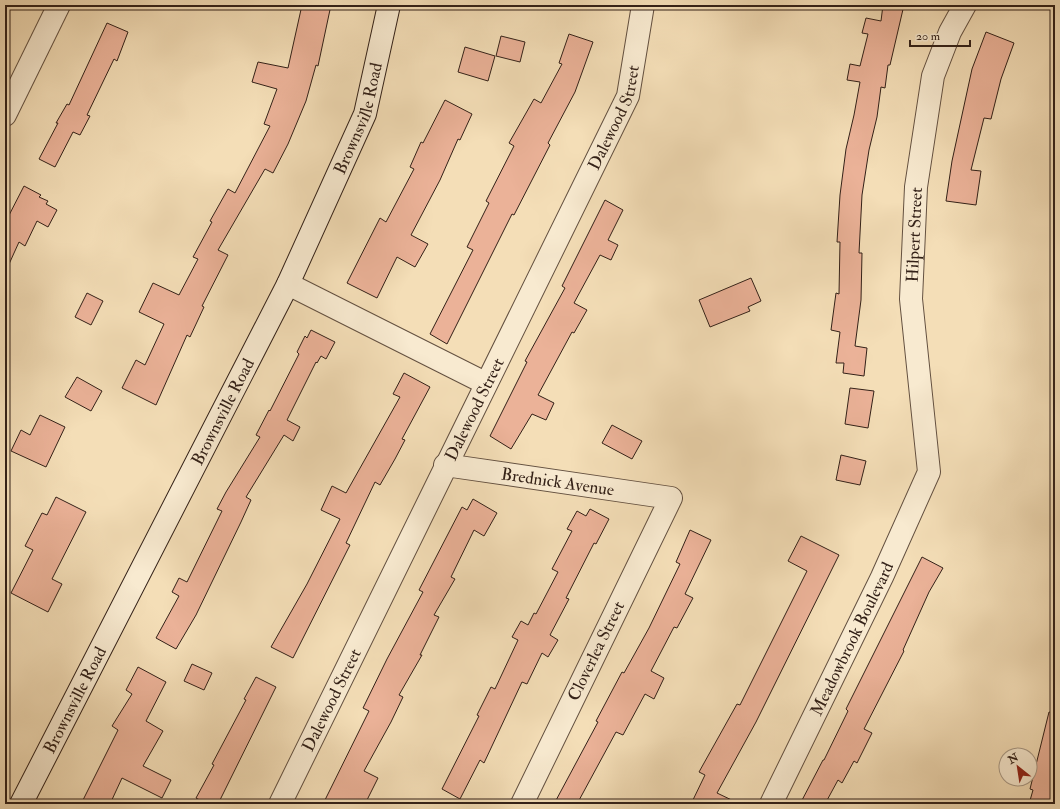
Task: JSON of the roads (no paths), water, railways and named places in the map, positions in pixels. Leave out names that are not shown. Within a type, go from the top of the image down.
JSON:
[{"type":"street","points":[[5,115],[59,5]]},
{"type":"street","name":"Brownsville Road","points":[[21,804],[288,284],[365,114],[389,5]]},
{"type":"street","name":"Dalewood Street","points":[[280,804],[485,383],[628,96],[643,5]]},
{"type":"street","name":"Hilpert Street","points":[[929,472],[911,299],[916,187],[934,76],[950,32],[965,5]]},
{"type":"street","points":[[288,284],[485,383]]},
{"type":"street","name":"Brednick Avenue","points":[[445,465],[671,498]]},
{"type":"street","name":"Meadowbrook Boulevard","points":[[771,804],[882,577],[929,472]]},
{"type":"street","name":"Cloverlea Street","points":[[522,804],[671,498]]}]
